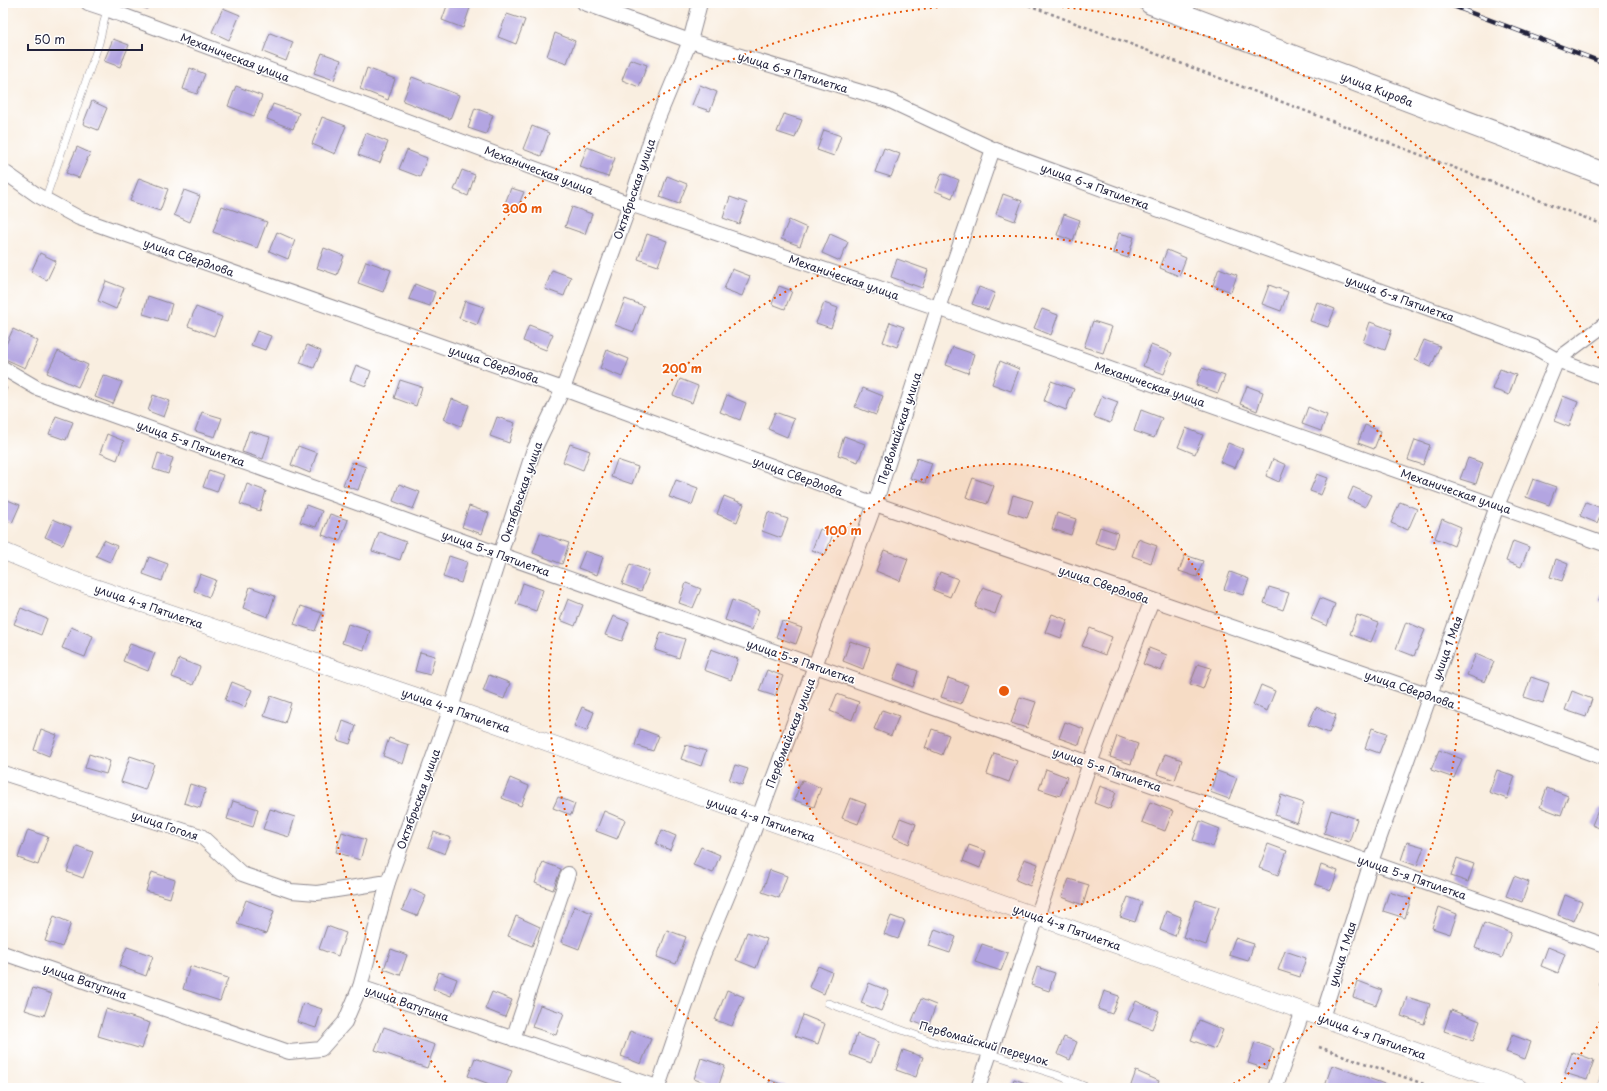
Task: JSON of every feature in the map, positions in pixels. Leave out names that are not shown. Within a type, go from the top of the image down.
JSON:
[{"type":"main road","name":"улица Кирова","points":[[1151,3],[1604,174]]},
{"type":"street","name":"Механическая улица","points":[[88,3],[107,6],[630,204],[938,308],[1604,544]]},
{"type":"street","name":"улица 6-я Пятилетка","points":[[584,3],[690,41],[888,100],[993,149],[1534,347],[1557,360],[1604,378]]},
{"type":"street","name":"Октябрьская улица","points":[[360,987],[388,882],[451,708],[499,554],[533,452],[563,389],[630,204],[656,123],[690,41],[700,3]]},
{"type":"street","name":"Первомайская улица","points":[[659,1088],[703,956],[747,849],[875,504],[938,308],[993,149]]},
{"type":"street","name":"улица Свердлова","points":[[3,171],[45,200],[79,218],[563,389],[875,504],[1430,695],[1604,758]]},
{"type":"street","points":[[1557,360],[1604,325]]},
{"type":"street","name":"улица 1 Мая","points":[[1322,1018],[1371,862],[1497,506],[1557,360]]},
{"type":"street","name":"улица 5-я Пятилетка","points":[[3,368],[37,388],[499,554],[1604,945]]},
{"type":"street","name":"улица 4-я Пятилетка","points":[[3,551],[70,579],[451,708],[1517,1088]]},
{"type":"street","points":[[978,1088],[991,1054],[1090,763],[1152,600]]},
{"type":"street","name":"улица Гоголя","points":[[3,773],[201,836],[242,874],[291,891],[317,893],[388,882]]},
{"type":"street","points":[[513,1039],[568,874]]},
{"type":"street","name":"улица Ватутина","points":[[3,953],[289,1052],[322,1049],[345,1022],[360,987],[659,1088]]},
{"type":"street","points":[[1275,1088],[1303,1011]]},
{"type":"lane","points":[[45,200],[99,44],[107,6]]},
{"type":"lane","name":"Первомайский переулок","points":[[828,1003],[940,1044],[991,1054],[1057,1075],[1089,1088]]},
{"type":"lane","points":[[1600,1088],[1604,1077]]},
{"type":"path","points":[[1023,3],[1604,225]]},
{"type":"path","points":[[1318,1047],[1434,1088]]},
{"type":"building","points":[[131,3],[149,3],[147,9]]},
{"type":"building","points":[[448,3],[466,3],[471,5],[463,28],[442,20]]},
{"type":"building","points":[[223,8],[240,15],[229,40],[212,32]]},
{"type":"building","points":[[507,14],[525,20],[516,44],[498,37]]},
{"type":"building","points":[[270,33],[293,42],[286,61],[263,52]]},
{"type":"building","points":[[555,33],[575,41],[567,63],[547,56]]},
{"type":"building","points":[[113,39],[129,45],[120,67],[104,61]]},
{"type":"building","points":[[322,53],[341,60],[334,80],[314,73]]},
{"type":"building","points":[[630,59],[647,65],[639,87],[622,80]]},
{"type":"building","points":[[190,68],[205,74],[197,94],[183,89]]},
{"type":"building","points":[[367,68],[395,79],[388,100],[360,89]]},
{"type":"building","points":[[412,77],[459,95],[450,119],[403,101]]},
{"type":"building","points":[[700,85],[717,92],[710,111],[692,105]]},
{"type":"building","points":[[236,86],[262,96],[254,116],[228,106]]},
{"type":"building","points":[[92,101],[107,108],[98,130],[83,124]]},
{"type":"building","points":[[273,104],[299,113],[293,129],[267,119]]},
{"type":"building","points":[[475,108],[493,115],[486,134],[468,128]]},
{"type":"building","points":[[784,114],[802,120],[795,138],[777,132]]},
{"type":"building","points":[[322,117],[346,126],[335,154],[312,144]]},
{"type":"building","points":[[532,126],[549,133],[541,156],[523,149]]},
{"type":"building","points":[[824,130],[841,136],[834,156],[817,150]]},
{"type":"building","points":[[366,133],[388,142],[380,163],[358,155]]},
{"type":"building","points":[[77,147],[90,153],[79,178],[66,173]]},
{"type":"building","points":[[587,147],[615,158],[608,177],[580,167]]},
{"type":"building","points":[[884,148],[900,154],[891,177],[875,172]]},
{"type":"building","points":[[407,150],[427,158],[420,177],[399,169]]},
{"type":"building","points":[[462,170],[475,175],[468,196],[454,190]]},
{"type":"building","points":[[942,173],[959,180],[952,198],[935,191]]},
{"type":"building","points":[[667,176],[687,184],[679,204],[660,197]]},
{"type":"building","points":[[139,178],[168,189],[160,211],[130,201]]},
{"type":"building","points":[[511,188],[524,192],[516,211],[504,206]]},
{"type":"building","points":[[184,190],[200,196],[190,222],[174,215]]},
{"type":"building","points":[[1003,194],[1022,201],[1015,221],[996,214]]},
{"type":"building","points":[[730,197],[747,203],[739,224],[723,218]]},
{"type":"building","points":[[222,206],[267,222],[257,248],[213,232]]},
{"type":"building","points":[[572,207],[592,214],[585,234],[565,227]]},
{"type":"building","points":[[1064,214],[1080,220],[1073,241],[1057,235]]},
{"type":"building","points":[[789,220],[807,228],[800,246],[781,239]]},
{"type":"building","points":[[277,232],[295,240],[288,259],[269,251]]},
{"type":"building","points":[[1119,233],[1134,237],[1128,258],[1113,253]]},
{"type":"building","points":[[647,234],[667,241],[658,266],[638,259]]},
{"type":"building","points":[[830,234],[848,242],[840,261],[822,253]]},
{"type":"building","points":[[324,248],[344,256],[337,275],[317,268]]},
{"type":"building","points":[[1167,250],[1186,258],[1179,276],[1160,268]]},
{"type":"building","points":[[40,253],[56,261],[47,280],[31,272]]},
{"type":"building","points":[[897,259],[928,270],[922,288],[891,277]]},
{"type":"building","points":[[366,261],[391,270],[383,292],[358,283]]},
{"type":"building","points":[[1219,268],[1237,275],[1231,292],[1213,285]]},
{"type":"building","points":[[732,269],[750,276],[742,296],[724,289]]},
{"type":"building","points":[[552,270],[571,277],[564,296],[545,289]]},
{"type":"building","points":[[106,281],[124,288],[116,309],[98,301]]},
{"type":"building","points":[[415,284],[435,292],[430,306],[409,299]]},
{"type":"building","points":[[1269,285],[1288,292],[1281,311],[1262,304]]},
{"type":"building","points":[[779,286],[792,291],[785,309],[772,304]]},
{"type":"building","points":[[979,287],[995,293],[988,310],[972,304]]},
{"type":"building","points":[[148,296],[172,304],[167,321],[143,314]]},
{"type":"building","points":[[625,299],[644,306],[634,332],[615,325]]},
{"type":"building","points":[[465,301],[484,307],[477,325],[459,318]]},
{"type":"building","points":[[1317,302],[1335,309],[1328,327],[1310,321]]},
{"type":"building","points":[[824,303],[838,308],[831,328],[816,323]]},
{"type":"building","points":[[196,307],[222,317],[214,336],[188,326]]},
{"type":"building","points":[[1042,309],[1058,315],[1051,335],[1034,328]]},
{"type":"building","points":[[1093,321],[1112,327],[1103,353],[1084,347]]},
{"type":"building","points":[[890,322],[904,327],[897,347],[883,342]]},
{"type":"building","points":[[1370,322],[1392,330],[1385,350],[1363,342]]},
{"type":"building","points":[[529,325],[553,334],[546,350],[523,341]]},
{"type":"building","points":[[13,329],[38,341],[25,368],[3,358],[3,351]]},
{"type":"building","points":[[257,331],[271,336],[265,350],[251,345]]},
{"type":"building","points":[[1424,340],[1440,346],[1431,367],[1415,360]]},
{"type":"building","points":[[307,345],[321,351],[314,368],[300,363]]},
{"type":"building","points":[[1151,345],[1172,353],[1164,374],[1143,366]]},
{"type":"building","points":[[953,347],[974,354],[968,373],[946,365]]},
{"type":"building","points":[[607,350],[629,359],[622,377],[600,368]]},
{"type":"building","points":[[58,351],[88,365],[78,387],[47,373]]},
{"type":"building","points":[[1000,361],[1019,369],[1011,391],[992,384]]},
{"type":"building","points":[[356,365],[371,371],[366,386],[350,380]]},
{"type":"building","points":[[1202,368],[1225,376],[1218,393],[1196,385]]},
{"type":"building","points":[[1500,369],[1516,375],[1509,395],[1492,389]]},
{"type":"building","points":[[103,375],[122,382],[113,404],[95,397]]},
{"type":"building","points":[[680,379],[698,386],[692,403],[673,395]]},
{"type":"building","points":[[400,380],[422,387],[416,406],[394,398]]},
{"type":"building","points":[[1051,381],[1074,389],[1066,410],[1044,401]]},
{"type":"building","points":[[3,386],[7,388],[3,397]]},
{"type":"building","points":[[1247,386],[1263,392],[1257,411],[1240,404]]},
{"type":"building","points":[[863,388],[883,396],[876,415],[855,407]]},
{"type":"building","points":[[153,395],[170,401],[164,417],[148,411]]},
{"type":"building","points":[[727,395],[746,403],[740,420],[720,412]]},
{"type":"building","points":[[1102,396],[1118,402],[1110,423],[1094,417]]},
{"type":"building","points":[[1563,396],[1578,402],[1569,427],[1554,421]]},
{"type":"building","points":[[452,399],[469,405],[461,426],[444,419]]},
{"type":"building","points":[[1308,407],[1327,415],[1321,431],[1302,424]]},
{"type":"building","points":[[1141,410],[1162,418],[1154,438],[1134,431]]},
{"type":"building","points":[[202,412],[222,418],[215,437],[195,431]]},
{"type":"building","points":[[775,412],[794,419],[787,437],[768,429]]},
{"type":"building","points":[[56,416],[73,422],[66,440],[49,434]]},
{"type":"building","points":[[497,417],[515,423],[509,443],[490,436]]},
{"type":"building","points":[[1365,425],[1381,431],[1374,449],[1358,443]]},
{"type":"building","points":[[1186,428],[1203,435],[1195,454],[1178,447]]},
{"type":"building","points":[[249,431],[270,437],[263,459],[242,452]]},
{"type":"building","points":[[107,434],[124,441],[117,460],[100,453]]},
{"type":"building","points":[[844,436],[865,444],[858,462],[838,455]]},
{"type":"building","points":[[1415,440],[1430,445],[1423,465],[1408,460]]},
{"type":"building","points":[[1228,443],[1243,449],[1235,468],[1220,462]]},
{"type":"building","points":[[570,444],[590,451],[583,470],[563,462]]},
{"type":"building","points":[[298,446],[317,453],[310,473],[291,465]]},
{"type":"building","points":[[158,453],[173,458],[168,474],[153,469]]},
{"type":"building","points":[[917,458],[932,463],[925,483],[910,478]]},
{"type":"building","points":[[1468,458],[1483,463],[1476,484],[1460,479]]},
{"type":"building","points":[[1273,459],[1286,465],[1279,482],[1266,476]]},
{"type":"building","points":[[617,460],[638,467],[632,484],[611,477]]},
{"type":"building","points":[[352,462],[366,467],[358,490],[343,485]]},
{"type":"building","points":[[209,470],[223,475],[217,492],[203,487]]},
{"type":"building","points":[[1317,474],[1328,478],[1321,495],[1310,491]]},
{"type":"building","points":[[973,478],[994,486],[987,504],[966,497]]},
{"type":"building","points":[[1533,479],[1556,487],[1549,505],[1526,497]]},
{"type":"building","points":[[676,480],[698,488],[692,505],[669,497]]},
{"type":"building","points":[[247,484],[266,491],[260,511],[240,504]]},
{"type":"building","points":[[399,484],[420,492],[413,509],[393,501]]},
{"type":"building","points":[[1353,487],[1371,495],[1365,507],[1348,499]]},
{"type":"building","points":[[1013,495],[1033,501],[1027,518],[1008,512]]},
{"type":"building","points":[[724,496],[744,504],[737,522],[717,514]]},
{"type":"building","points":[[5,499],[20,505],[12,523],[3,519],[3,504]]},
{"type":"building","points":[[1400,502],[1417,509],[1408,530],[1391,523]]},
{"type":"building","points":[[1586,502],[1603,509],[1597,523],[1580,516]]},
{"type":"building","points":[[306,505],[322,511],[316,527],[300,522]]},
{"type":"building","points":[[469,506],[489,513],[482,534],[462,527]]},
{"type":"building","points":[[768,512],[788,519],[781,538],[762,531]]},
{"type":"building","points":[[1057,513],[1076,519],[1071,535],[1052,529]]},
{"type":"building","points":[[330,514],[348,520],[340,541],[322,535]]},
{"type":"building","points":[[53,519],[71,527],[63,545],[45,537]]},
{"type":"building","points":[[1442,519],[1461,527],[1454,546],[1435,538]]},
{"type":"building","points":[[1100,527],[1118,533],[1113,549],[1095,543]]},
{"type":"building","points":[[820,529],[833,534],[825,555],[812,550]]},
{"type":"building","points":[[379,532],[406,542],[400,560],[372,551]]},
{"type":"building","points":[[540,533],[569,543],[562,564],[533,553]]},
{"type":"building","points":[[1138,539],[1157,546],[1151,563],[1132,556]]},
{"type":"building","points":[[104,540],[117,546],[110,562],[96,556]]},
{"type":"building","points":[[1513,541],[1529,547],[1521,567],[1506,561]]},
{"type":"building","points":[[884,550],[908,559],[900,581],[876,571]]},
{"type":"building","points":[[585,551],[603,557],[597,575],[578,568]]},
{"type":"building","points":[[1185,555],[1203,561],[1197,577],[1179,571]]},
{"type":"building","points":[[449,556],[467,562],[461,583],[443,577]]},
{"type":"building","points":[[149,557],[168,564],[162,581],[143,574]]},
{"type":"building","points":[[1556,559],[1568,564],[1562,581],[1550,577]]},
{"type":"building","points":[[630,564],[649,571],[641,591],[622,584]]},
{"type":"building","points":[[940,572],[958,579],[950,597],[933,590]]},
{"type":"building","points":[[1230,572],[1249,579],[1243,595],[1224,589]]},
{"type":"building","points":[[200,574],[216,580],[209,597],[194,591]]},
{"type":"building","points":[[523,583],[543,590],[536,611],[516,604]]},
{"type":"building","points":[[686,583],[701,589],[693,608],[679,603]]},
{"type":"building","points":[[250,587],[275,596],[268,617],[243,608]]},
{"type":"building","points":[[983,587],[1002,594],[995,614],[975,607]]},
{"type":"building","points":[[1269,587],[1289,593],[1283,610],[1264,603]]},
{"type":"building","points":[[1604,587],[1604,602],[1599,600]]},
{"type":"building","points":[[1320,598],[1335,604],[1327,626],[1311,619]]},
{"type":"building","points":[[568,599],[583,605],[575,626],[560,620]]},
{"type":"building","points":[[732,600],[759,610],[752,630],[725,620]]},
{"type":"building","points":[[301,606],[322,613],[315,631],[294,624]]},
{"type":"building","points":[[21,608],[47,619],[41,635],[14,624]]},
{"type":"building","points":[[1052,614],[1068,620],[1061,638],[1045,632]]},
{"type":"building","points":[[1357,615],[1379,623],[1371,642],[1350,634]]},
{"type":"building","points":[[613,616],[629,622],[622,641],[605,635]]},
{"type":"building","points":[[782,621],[802,628],[796,644],[776,637]]},
{"type":"building","points":[[1406,622],[1425,630],[1414,656],[1396,649]]},
{"type":"building","points":[[348,624],[370,631],[364,650],[342,643]]},
{"type":"building","points":[[71,627],[93,636],[85,657],[62,648]]},
{"type":"building","points":[[1090,628],[1112,637],[1105,655],[1082,646]]},
{"type":"building","points":[[661,632],[685,639],[679,658],[655,650]]},
{"type":"building","points":[[850,641],[870,648],[863,669],[843,661]]},
{"type":"building","points":[[130,644],[155,653],[148,671],[123,661]]},
{"type":"building","points":[[1149,648],[1167,655],[1161,671],[1143,664]]},
{"type":"building","points":[[711,649],[738,659],[731,680],[704,670]]},
{"type":"building","points":[[420,652],[435,656],[430,675],[415,671]]},
{"type":"building","points":[[1476,654],[1494,662],[1485,682],[1467,675]]},
{"type":"building","points":[[179,659],[200,667],[193,685],[172,677]]},
{"type":"building","points":[[899,664],[918,671],[913,687],[893,679]]},
{"type":"building","points":[[1198,664],[1211,668],[1203,689],[1190,684]]},
{"type":"building","points":[[767,670],[783,676],[775,696],[759,691]]},
{"type":"building","points":[[489,675],[510,683],[504,699],[483,691]]},
{"type":"building","points":[[1531,677],[1549,683],[1543,703],[1524,697]]},
{"type":"building","points":[[948,678],[968,685],[961,704],[941,697]]},
{"type":"building","points":[[232,682],[252,690],[245,707],[225,700]]},
{"type":"building","points":[[1261,685],[1275,691],[1267,711],[1253,705]]},
{"type":"building","points":[[1572,691],[1592,699],[1586,717],[1565,710]]},
{"type":"building","points":[[837,694],[859,702],[852,720],[830,711]]},
{"type":"building","points":[[271,696],[291,703],[285,723],[264,716]]},
{"type":"building","points":[[1020,697],[1036,702],[1027,728],[1011,723]]},
{"type":"building","points":[[582,707],[594,712],[587,731],[574,726]]},
{"type":"building","points":[[1316,707],[1336,715],[1329,733],[1308,725]]},
{"type":"building","points":[[882,710],[899,716],[891,736],[874,729]]},
{"type":"building","points":[[343,721],[356,726],[350,744],[337,740]]},
{"type":"building","points":[[1065,722],[1084,729],[1079,745],[1059,738]]},
{"type":"building","points":[[1372,728],[1387,733],[1379,753],[1365,748]]},
{"type":"building","points":[[41,729],[57,735],[49,756],[34,750]]},
{"type":"building","points":[[640,729],[659,736],[653,751],[635,745]]},
{"type":"building","points":[[932,729],[949,735],[942,755],[925,748]]},
{"type":"building","points":[[1117,736],[1138,744],[1131,764],[1110,757]]},
{"type":"building","points":[[389,738],[409,745],[403,764],[383,756]]},
{"type":"building","points":[[686,745],[706,751],[701,766],[681,759]]},
{"type":"building","points":[[1439,750],[1462,759],[1454,778],[1431,770]]},
{"type":"building","points":[[994,753],[1017,761],[1009,782],[987,774]]},
{"type":"building","points":[[89,754],[110,761],[106,774],[85,768]]},
{"type":"building","points":[[1165,754],[1182,760],[1175,780],[1157,774]]},
{"type":"building","points":[[130,756],[154,764],[145,790],[121,782]]},
{"type":"building","points":[[735,765],[748,769],[742,785],[729,780]]},
{"type":"building","points":[[1046,769],[1067,777],[1060,796],[1039,789]]},
{"type":"building","points":[[1497,770],[1515,776],[1507,799],[1489,792]]},
{"type":"building","points":[[1217,771],[1237,778],[1229,799],[1210,792]]},
{"type":"building","points":[[510,778],[529,786],[521,806],[502,798]]},
{"type":"building","points":[[802,780],[821,788],[814,807],[794,800]]},
{"type":"building","points":[[190,784],[206,789],[200,808],[184,803]]},
{"type":"building","points":[[1100,786],[1116,792],[1110,809],[1094,803]]},
{"type":"building","points":[[1547,788],[1568,796],[1561,815],[1540,807]]},
{"type":"building","points":[[1281,795],[1304,803],[1297,823],[1275,815]]},
{"type":"building","points":[[558,797],[575,804],[571,815],[553,808]]},
{"type":"building","points":[[850,798],[866,804],[858,824],[842,818]]},
{"type":"building","points":[[233,801],[258,809],[253,827],[227,819]]},
{"type":"building","points":[[1150,802],[1173,811],[1165,831],[1142,822]]},
{"type":"building","points":[[1599,808],[1604,809],[1604,830],[1592,825]]},
{"type":"building","points":[[270,809],[295,817],[289,837],[263,829]]},
{"type":"building","points":[[1331,810],[1357,819],[1349,842],[1324,833]]},
{"type":"building","points":[[604,811],[625,820],[617,839],[596,831]]},
{"type":"building","points":[[900,818],[916,824],[909,844],[893,837]]},
{"type":"building","points":[[1200,821],[1220,829],[1213,847],[1193,840]]},
{"type":"building","points":[[28,830],[48,837],[38,865],[18,858]]},
{"type":"building","points":[[662,830],[676,836],[670,850],[656,844]]},
{"type":"building","points":[[342,832],[366,840],[360,860],[336,852]]},
{"type":"building","points":[[434,832],[451,838],[445,854],[428,847]]},
{"type":"building","points":[[1407,842],[1424,847],[1417,866],[1401,860]]},
{"type":"building","points":[[1268,844],[1287,851],[1278,875],[1259,868]]},
{"type":"building","points":[[969,845],[986,851],[980,868],[963,861]]},
{"type":"building","points":[[77,846],[93,852],[83,878],[67,872]]},
{"type":"building","points":[[701,847],[720,855],[713,873],[693,865]]},
{"type":"building","points":[[1457,858],[1474,864],[1468,882],[1451,876]]},
{"type":"building","points":[[1024,859],[1038,864],[1030,886],[1016,880]]},
{"type":"building","points":[[543,862],[561,869],[553,890],[535,883]]},
{"type":"building","points":[[1321,865],[1338,871],[1331,890],[1315,884]]},
{"type":"building","points":[[770,870],[787,876],[779,898],[762,892]]},
{"type":"building","points":[[152,872],[175,880],[170,898],[146,891]]},
{"type":"building","points":[[1514,876],[1529,882],[1522,902],[1506,896]]},
{"type":"building","points":[[1069,879],[1089,885],[1083,905],[1062,897]]},
{"type":"building","points":[[411,889],[426,896],[417,916],[402,910]]},
{"type":"building","points":[[1389,892],[1411,899],[1405,918],[1383,911]]},
{"type":"building","points":[[1565,895],[1582,902],[1574,921],[1558,915]]},
{"type":"building","points":[[1128,897],[1142,902],[1135,922],[1120,917]]},
{"type":"building","points":[[246,900],[274,911],[266,934],[237,924]]},
{"type":"building","points":[[1196,900],[1219,907],[1206,945],[1183,937]]},
{"type":"building","points":[[574,906],[592,913],[579,949],[561,942]]},
{"type":"building","points":[[1439,907],[1457,914],[1450,934],[1432,928]]},
{"type":"building","points":[[1166,911],[1181,917],[1175,936],[1160,930]]},
{"type":"building","points":[[54,916],[71,923],[62,947],[45,941]]},
{"type":"building","points":[[516,916],[540,927],[532,946],[508,936]]},
{"type":"building","points":[[891,916],[905,921],[898,939],[884,934]]},
{"type":"building","points":[[1484,923],[1511,933],[1502,958],[1475,948]]},
{"type":"building","points":[[327,926],[346,933],[338,956],[319,949]]},
{"type":"building","points":[[935,929],[956,937],[950,953],[929,946]]},
{"type":"building","points":[[667,930],[686,937],[676,964],[657,957]]},
{"type":"building","points":[[747,932],[767,939],[756,968],[736,960]]},
{"type":"building","points":[[1235,938],[1254,944],[1248,961],[1229,955]]},
{"type":"building","points":[[982,944],[1008,953],[1001,971],[975,962]]},
{"type":"building","points":[[127,947],[153,956],[146,976],[119,966]]},
{"type":"building","points":[[1548,947],[1565,954],[1558,973],[1541,966]]},
{"type":"building","points":[[391,949],[407,955],[400,975],[384,969]]},
{"type":"building","points":[[1285,951],[1306,958],[1300,977],[1278,970]]},
{"type":"building","points":[[190,966],[228,978],[220,1001],[183,989]]},
{"type":"building","points":[[818,966],[832,972],[824,994],[809,987]]},
{"type":"building","points":[[1037,967],[1055,973],[1049,991],[1031,985]]},
{"type":"building","points":[[1604,970],[1604,987],[1598,985]]},
{"type":"building","points":[[439,972],[457,979],[451,996],[433,989]]},
{"type":"building","points":[[1358,981],[1382,990],[1376,1005],[1353,997]]},
{"type":"building","points":[[869,983],[889,991],[881,1011],[861,1003]]},
{"type":"building","points":[[33,988],[52,994],[44,1016],[25,1010]]},
{"type":"building","points":[[727,990],[744,997],[732,1026],[715,1020]]},
{"type":"building","points":[[1104,991],[1119,996],[1112,1014],[1098,1009]]},
{"type":"building","points":[[492,992],[512,1000],[505,1017],[485,1009]]},
{"type":"building","points":[[1407,997],[1430,1004],[1424,1024],[1401,1016]]},
{"type":"building","points":[[921,999],[936,1005],[928,1027],[912,1021]]},
{"type":"building","points":[[1136,1001],[1159,1011],[1152,1029],[1128,1020]]},
{"type":"building","points":[[303,1003],[322,1009],[316,1028],[297,1022]]},
{"type":"building","points":[[540,1005],[564,1013],[556,1035],[532,1027]]},
{"type":"building","points":[[106,1009],[150,1023],[142,1049],[98,1036]]},
{"type":"building","points":[[1451,1010],[1480,1021],[1473,1041],[1444,1031]]},
{"type":"building","points":[[803,1015],[825,1024],[818,1044],[795,1036]]},
{"type":"building","points":[[1199,1020],[1223,1030],[1215,1049],[1191,1040]]},
{"type":"building","points":[[384,1027],[435,1045],[427,1068],[375,1050]]},
{"type":"building","points":[[630,1031],[651,1039],[641,1064],[621,1056]]},
{"type":"building","points":[[857,1034],[879,1042],[871,1063],[850,1055]]},
{"type":"building","points":[[1512,1035],[1531,1042],[1525,1059],[1506,1052]]},
{"type":"building","points":[[1064,1037],[1077,1042],[1070,1060],[1057,1054]]},
{"type":"building","points":[[1255,1042],[1274,1049],[1266,1069],[1248,1063]]},
{"type":"building","points":[[903,1050],[923,1057],[916,1077],[896,1070]]},
{"type":"building","points":[[1572,1052],[1594,1060],[1587,1080],[1565,1073]]},
{"type":"building","points":[[475,1058],[512,1071],[505,1088],[500,1088],[468,1076]]},
{"type":"building","points":[[701,1058],[725,1066],[718,1088],[694,1079]]},
{"type":"building","points":[[1332,1065],[1390,1086],[1389,1088],[1324,1088]]},
{"type":"building","points":[[1136,1071],[1159,1081],[1156,1088],[1130,1088]]},
{"type":"building","points":[[1014,1079],[1037,1087],[1011,1088]]},
{"type":"building","points":[[770,1080],[789,1087],[789,1088],[767,1088]]},
{"type":"railway","points":[[1445,3],[1604,63]]}]
